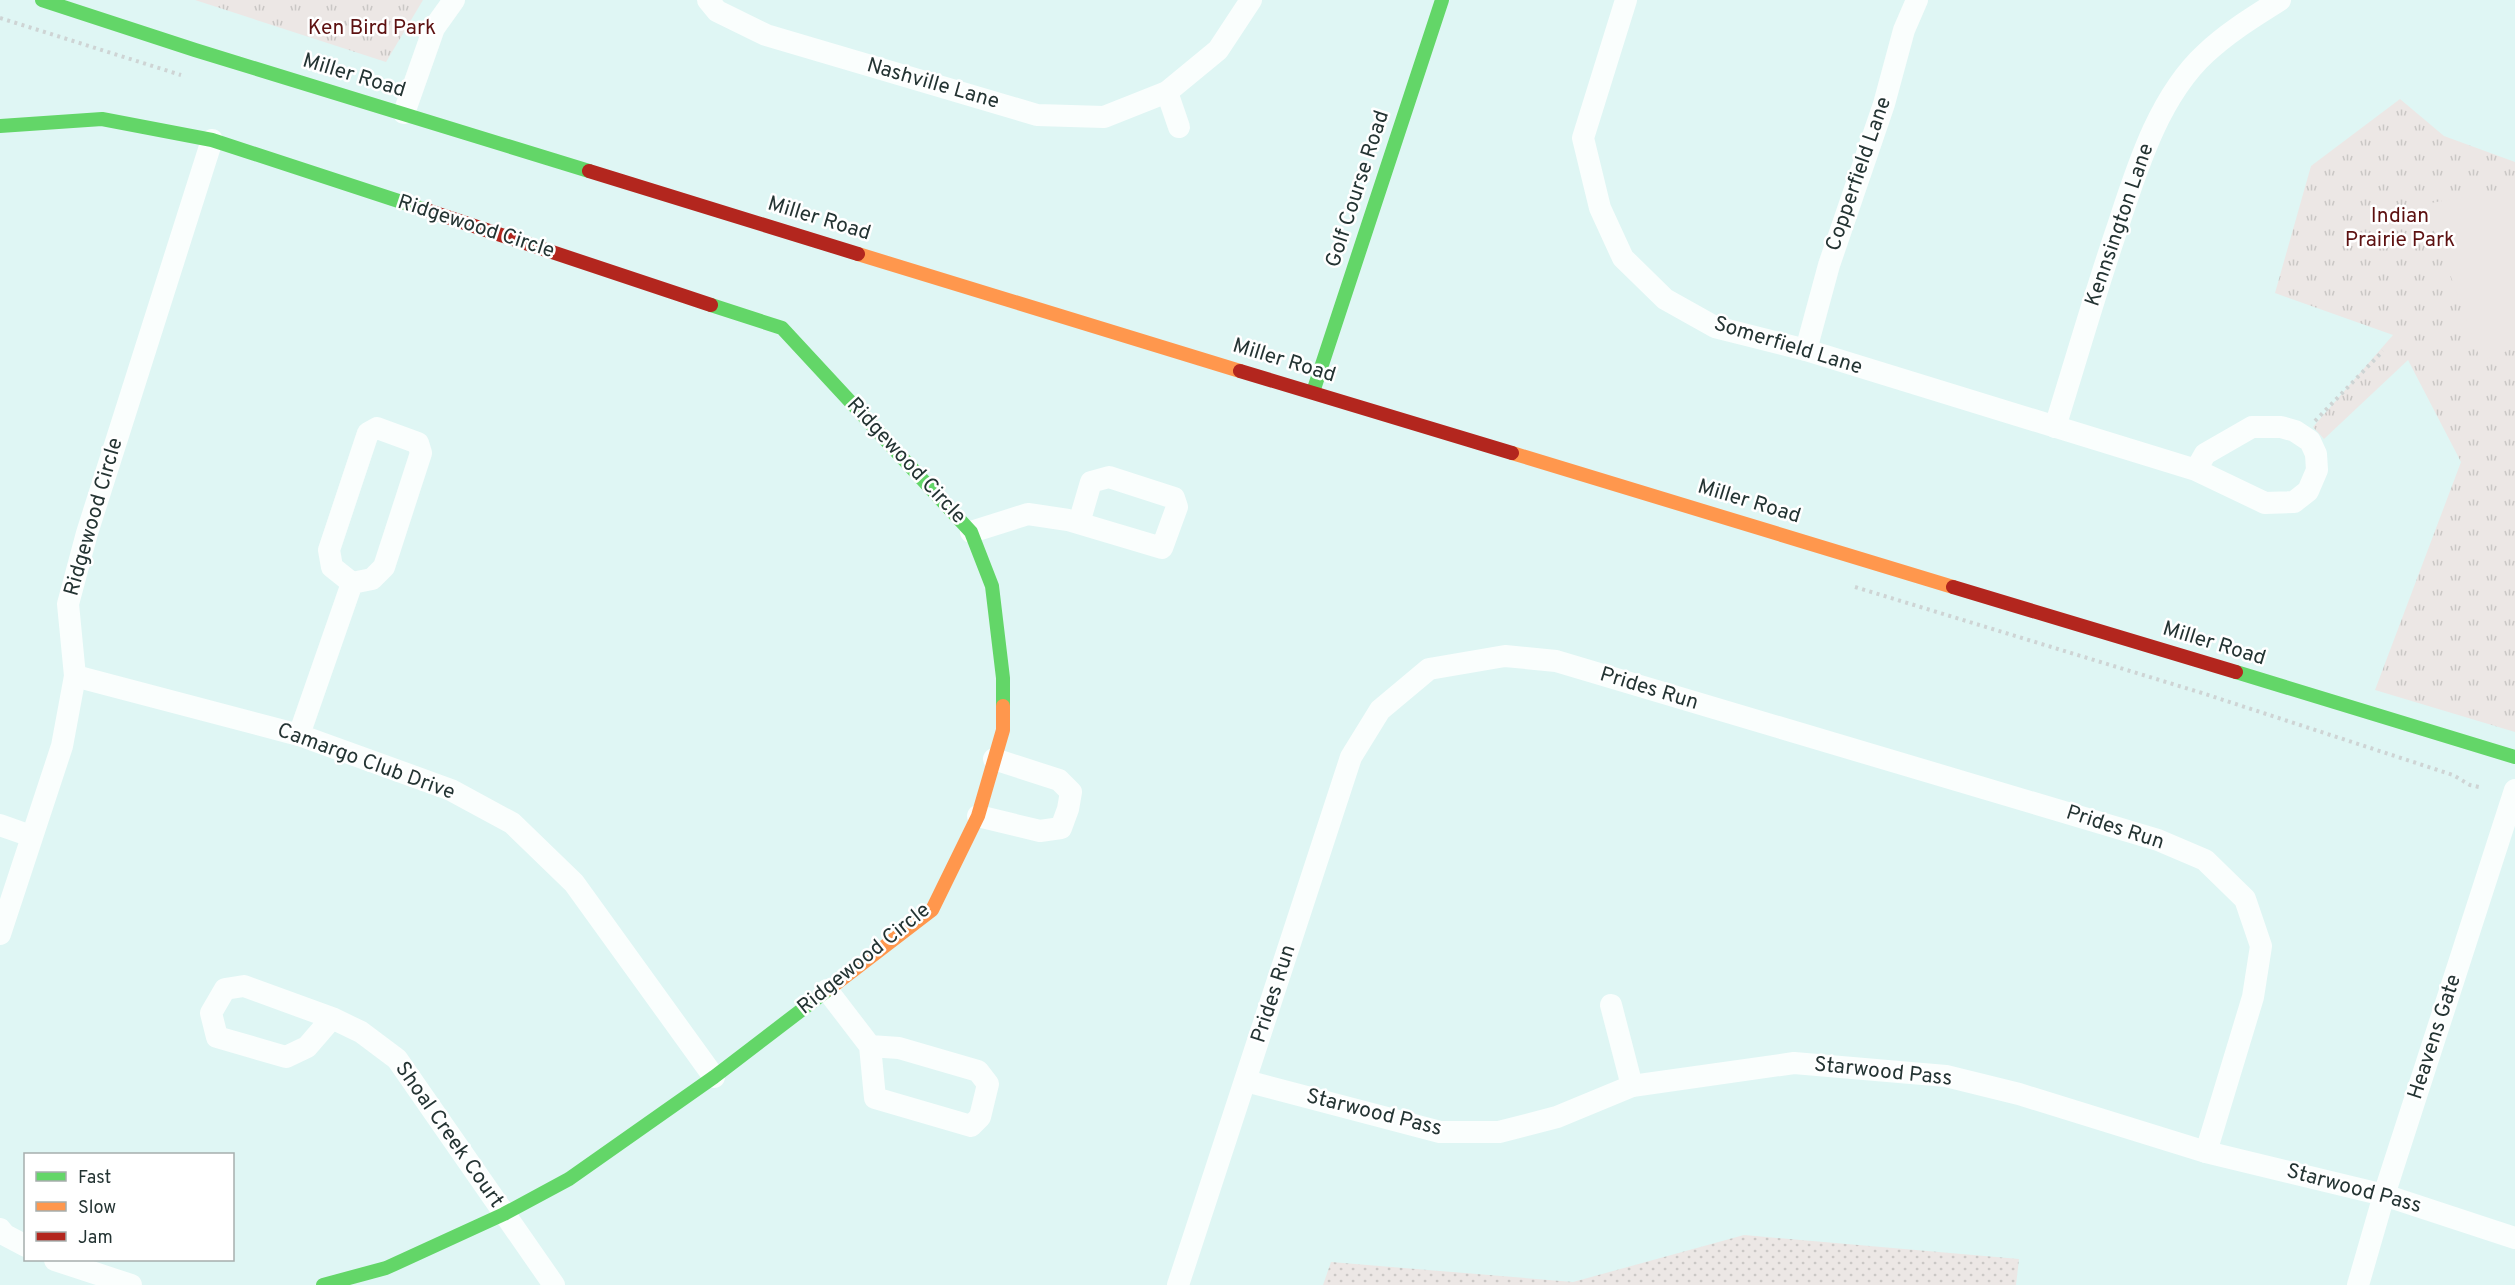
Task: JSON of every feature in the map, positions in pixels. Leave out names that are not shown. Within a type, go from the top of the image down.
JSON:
[{"type":"street","name":"Miller Road","points":[[42,0],[195,50],[2515,757]]},
{"type":"street","points":[[404,113],[434,28],[454,0]]},
{"type":"street","name":"Nashville Lane","points":[[708,0],[717,11],[766,35],[1037,115],[1104,117],[1167,92],[1218,50],[1251,0]]},
{"type":"street","name":"Golf Course Road","points":[[1313,392],[1442,0]]},
{"type":"street","name":"Somerfield Lane","points":[[1626,0],[1583,138],[1600,208],[1623,258],[1665,299],[1716,327],[1806,351],[2196,470],[2265,504],[2294,502],[2308,490],[2317,470],[2316,454],[2310,441],[2301,436]]},
{"type":"street","name":"Copperfield Lane","points":[[1806,351],[1829,265],[1884,104],[1904,30],[1917,0]]},
{"type":"street","name":"Kennsington Lane","points":[[2055,427],[2143,151],[2160,118],[2179,86],[2205,54],[2241,25],[2280,0]]},
{"type":"street","points":[[1167,92],[1179,127]]},
{"type":"street","name":"Ridgewood Circle","points":[[0,126],[102,119],[212,140],[782,328],[971,532],[992,586],[1003,678],[1003,730],[978,816],[932,910],[714,1077],[569,1179],[504,1214],[386,1268],[323,1285]]},
{"type":"street","name":"Ridgewood Circle","points":[[0,934],[62,746],[75,676],[68,604],[81,553],[212,140]]},
{"type":"street","points":[[2196,470],[2205,454],[2252,428],[2282,427],[2301,436]]},
{"type":"street","points":[[377,428],[418,443],[421,453],[384,567],[372,579],[352,583],[332,567],[329,550],[368,433],[377,428]]},
{"type":"street","points":[[971,532],[1028,514],[1078,523]]},
{"type":"street","points":[[299,735],[352,583]]},
{"type":"street","name":"Prides Run","points":[[1178,1285],[1351,757],[1380,710],[1429,669],[1505,656],[1556,661],[2158,840],[2205,860],[2245,899],[2261,946],[2253,997],[2206,1152]]},
{"type":"street","name":"Camargo Club Drive","points":[[75,676],[299,735],[451,790],[512,824],[574,883],[714,1077]]},
{"type":"street","points":[[978,816],[1040,831],[1061,828],[1068,809],[1071,792],[1059,780],[994,759]]},
{"type":"street","name":"Heavens Gate","points":[[2358,1285],[2384,1195],[2515,790]]},
{"type":"street","points":[[0,825],[32,836]]},
{"type":"street","name":"Shoal Creek Court","points":[[332,1018],[307,1047],[285,1057],[217,1037],[211,1013],[225,989],[244,986],[332,1018],[361,1032],[397,1059],[554,1285]]},
{"type":"street","points":[[827,990],[870,1046],[875,1098],[971,1126],[980,1117],[988,1084],[978,1071],[899,1048],[870,1046]]},
{"type":"street","points":[[1611,1005],[1632,1086]]},
{"type":"street","name":"Starwood Pass","points":[[1246,1081],[1440,1132],[1499,1132],[1557,1117],[1632,1086],[1794,1063],[1947,1076],[2019,1094],[2206,1152],[2384,1195],[2515,1238]]},
{"type":"street","points":[[2,1236],[24,1245]]},
{"type":"street","points":[[58,1261],[131,1285]]},
{"type":"path","points":[[2301,436],[2384,351]]},
{"type":"green space","name":"Ken Bird Park","points":[[195,0],[423,0],[386,62]]},
{"type":"green space","name":"Indian Prairie Park","points":[[2400,99],[2444,136],[2515,162],[2515,732],[2375,690],[2461,462],[2408,360],[2324,439],[2313,427],[2393,335],[2275,293],[2311,166]]},
{"type":"green space","points":[[2515,195],[2515,348],[2481,361],[2425,204],[2471,196]]},
{"type":"green space","points":[[1744,1235],[2019,1259],[2016,1285],[1323,1285],[1331,1262],[1573,1282]]},
{"type":"traffic: fast","points":[[42,0],[195,50],[589,171]]},
{"type":"traffic: fast","points":[[1313,392],[1442,0]]},
{"type":"traffic: fast","points":[[0,126],[102,119],[212,140],[426,210]]},
{"type":"traffic: fast","points":[[711,305],[782,328],[971,532],[992,586],[1003,678],[1003,706]]},
{"type":"traffic: fast","points":[[2236,672],[2515,757]]},
{"type":"traffic: fast","points":[[323,1285],[386,1268],[504,1214],[569,1179],[714,1077],[829,989]]},
{"type":"traffic: slow","points":[[858,254],[1240,371]]},
{"type":"traffic: slow","points":[[1512,453],[1953,587]]},
{"type":"traffic: slow","points":[[829,989],[932,910],[978,816],[1003,730],[1003,706]]},
{"type":"traffic: jam","points":[[589,171],[858,254]]},
{"type":"traffic: jam","points":[[426,210],[711,305]]},
{"type":"traffic: jam","points":[[1240,371],[1512,453]]},
{"type":"traffic: jam","points":[[1953,587],[2236,672]]}]
